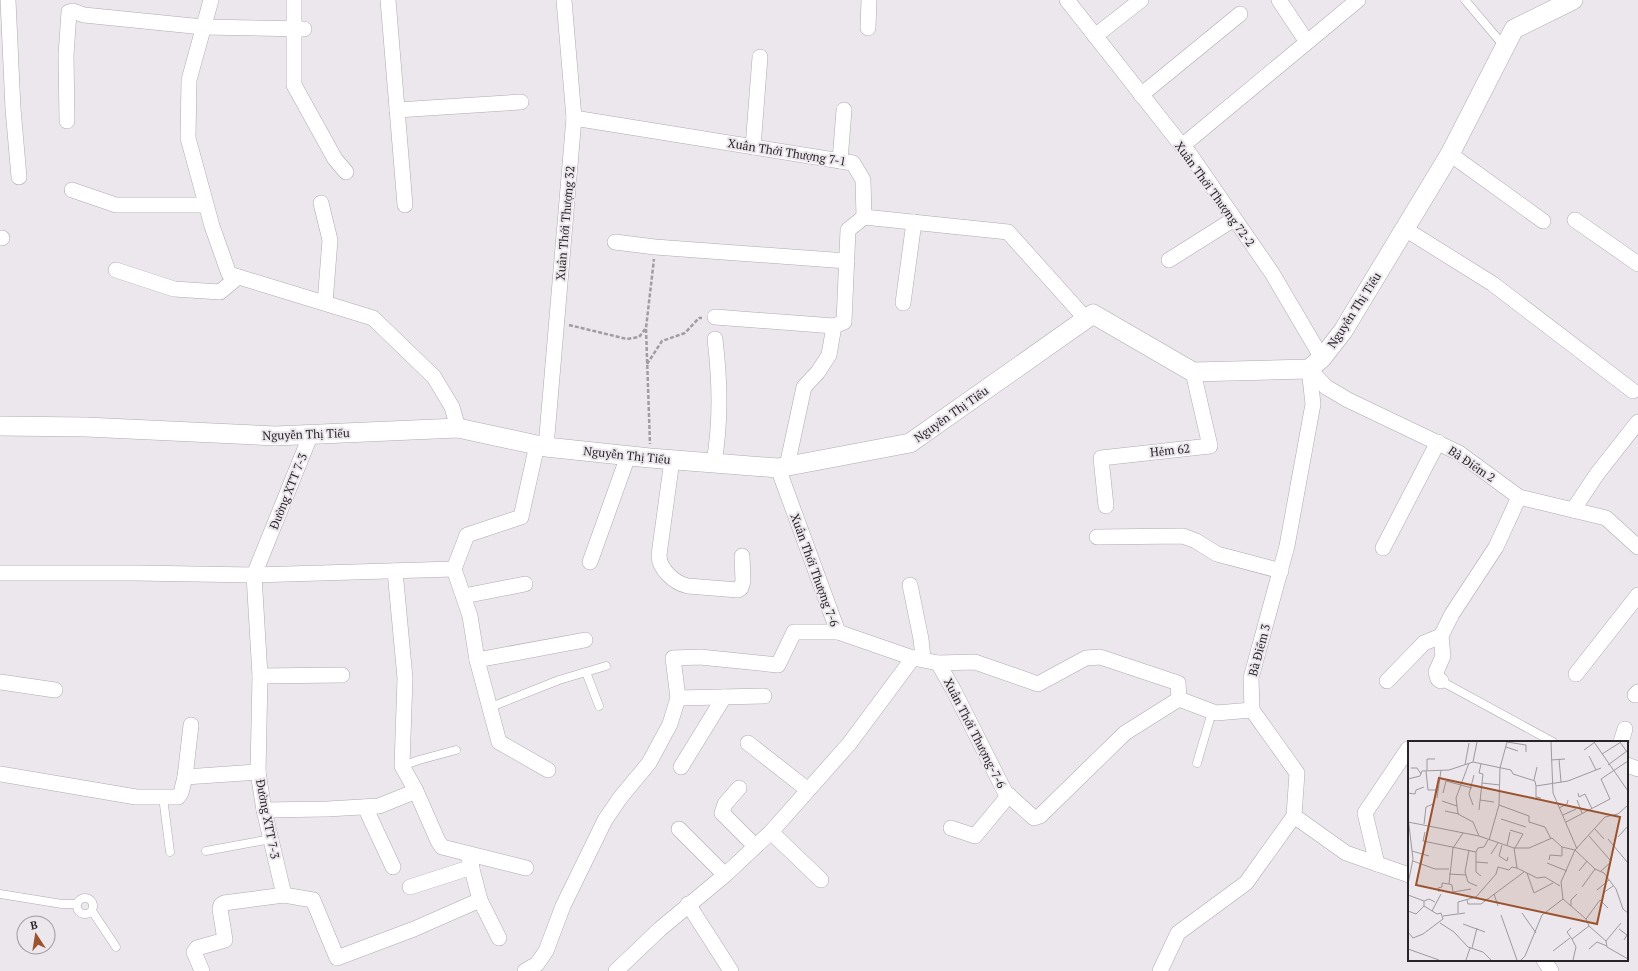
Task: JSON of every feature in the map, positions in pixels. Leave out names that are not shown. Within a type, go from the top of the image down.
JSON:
[{"type":"street","points":[[211,0],[189,80],[188,138],[206,205],[229,274],[373,318],[434,377],[452,407],[458,428]]},
{"type":"street","points":[[294,0],[299,29],[294,85],[335,159],[346,172]]},
{"type":"street","points":[[388,0],[405,205]]},
{"type":"street","name":"Xuân Thới Thượng 32","points":[[454,569],[467,535],[521,516],[542,446],[557,322],[574,118],[564,0]]},
{"type":"street","points":[[868,28],[869,0]]},
{"type":"street","name":"Xuân Thới Thượng 72-2","points":[[1067,0],[1141,95],[1189,153],[1272,273],[1316,363]]},
{"type":"street","points":[[1095,36],[1141,0]]},
{"type":"street","points":[[1279,0],[1307,42]]},
{"type":"street","points":[[1182,146],[1358,0]]},
{"type":"street","name":"Nguyễn Thị Tiểu","points":[[1316,363],[1344,331],[1450,154],[1514,29],[1573,0]]},
{"type":"street","points":[[5,8],[6,110],[19,177]]},
{"type":"street","points":[[67,121],[66,55],[69,12],[73,11],[84,15],[203,27],[299,29]]},
{"type":"street","points":[[1141,95],[1240,14]]},
{"type":"street","points":[[753,147],[760,57]]},
{"type":"street","points":[[397,110],[521,102]]},
{"type":"street","points":[[840,161],[844,110]]},
{"type":"street","name":"Xuân Thới Thượng 7-1","points":[[574,118],[853,163],[863,180],[864,217]]},
{"type":"street","points":[[1450,154],[1543,220]]},
{"type":"street","points":[[72,190],[116,205],[206,205]]},
{"type":"street","points":[[322,203],[328,224],[330,240],[325,303]]},
{"type":"street","points":[[715,317],[834,326],[844,322],[848,230],[864,217],[1008,232],[1086,319],[1093,314],[1194,372],[1316,363]]},
{"type":"street","points":[[1169,260],[1234,219]]},
{"type":"street","points":[[1575,220],[1638,264]]},
{"type":"street","points":[[903,303],[914,222]]},
{"type":"street","points":[[1405,229],[1493,284],[1633,391]]},
{"type":"street","points":[[615,242],[655,247],[847,261]]},
{"type":"street","points":[[116,270],[174,289],[220,292],[238,276]]},
{"type":"street","name":"Nguyễn Thị Tiểu","points":[[0,426],[86,427],[275,436],[458,428],[542,446],[672,460],[783,467],[910,443],[1086,319]]},
{"type":"street","points":[[783,467],[804,387],[818,372],[829,355],[834,326]]},
{"type":"street","points":[[714,463],[720,410],[715,339]]},
{"type":"street","name":"Bà Điểm 2","points":[[1316,363],[1326,387],[1348,400],[1459,452],[1519,497],[1606,518],[1638,547]]},
{"type":"street","name":"Bà Điểm 3","points":[[1252,710],[1251,678],[1287,546],[1313,404],[1316,363]]},
{"type":"street","name":"Hẻm 62","points":[[1106,506],[1101,458],[1210,446],[1194,372]]},
{"type":"street","points":[[1573,510],[1597,474],[1638,422]]},
{"type":"street","name":"Đường XTT 7-3","points":[[284,894],[264,810],[258,772],[260,676],[254,575],[311,434]]},
{"type":"street","points":[[1383,548],[1438,442]]},
{"type":"street","points":[[590,562],[628,456]]},
{"type":"street","points":[[672,460],[659,555],[659,562],[661,566],[680,584],[738,590],[741,588],[743,581],[742,556]]},
{"type":"street","name":"Xuân Thới Thượng 7-6","points":[[783,467],[838,632],[938,663],[975,662],[1038,684],[1086,658],[1100,658],[1178,683],[1179,699]]},
{"type":"street","points":[[1441,681],[1438,679],[1436,672],[1442,656],[1441,636],[1452,614],[1496,547],[1519,497]]},
{"type":"street","points":[[1097,537],[1183,536],[1196,541],[1217,554],[1281,571]]},
{"type":"street","points":[[0,572],[135,572],[254,575],[454,569],[470,616],[477,660],[491,707],[499,742],[548,770]]},
{"type":"street","points":[[395,571],[405,678],[402,766],[416,791],[442,847],[470,860],[526,868]]},
{"type":"street","points":[[464,596],[526,584]]},
{"type":"street","points":[[616,971],[688,904],[725,875],[771,832],[849,744],[918,658],[922,639],[910,585]]},
{"type":"street","points":[[1576,674],[1638,595]]},
{"type":"street","points":[[525,971],[537,964],[546,951],[566,899],[605,820],[620,798],[649,763],[670,724],[678,698],[673,658],[700,657],[778,665],[794,632],[838,632]]},
{"type":"street","points":[[1387,682],[1424,643],[1441,636]]},
{"type":"street","points":[[477,660],[585,640]]},
{"type":"street","name":"Xuân Thới Thượng-7-6","points":[[938,663],[953,689],[1004,792],[1032,817],[1038,818],[1125,733],[1179,699]]},
{"type":"street","points":[[260,676],[342,675]]},
{"type":"street","points":[[0,682],[55,690]]},
{"type":"street","points":[[678,698],[764,696]]},
{"type":"street","points":[[681,767],[724,697]]},
{"type":"street","points":[[1160,971],[1178,933],[1246,883],[1294,816],[1297,773],[1252,710],[1216,713],[1179,699]]},
{"type":"street","points":[[0,774],[136,797],[178,797],[180,795],[185,777],[191,725]]},
{"type":"street","points":[[748,743],[808,790]]},
{"type":"street","points":[[1377,864],[1365,813],[1408,749]]},
{"type":"street","points":[[1628,765],[1638,769]]},
{"type":"street","points":[[185,777],[258,772]]},
{"type":"street","points":[[739,788],[725,804],[722,813],[755,846]]},
{"type":"street","points":[[264,810],[379,806],[416,791]]},
{"type":"street","points":[[951,828],[975,836],[1009,796]]},
{"type":"street","points":[[365,807],[393,867]]},
{"type":"street","points":[[1294,816],[1346,853],[1408,875]]},
{"type":"street","points":[[679,829],[725,875]]},
{"type":"street","points":[[771,832],[821,880]]},
{"type":"street","points":[[410,887],[470,860]]},
{"type":"street","points":[[470,860],[480,900],[499,938]]},
{"type":"street","points":[[202,971],[194,950],[223,942],[225,940],[220,909],[221,905],[224,903],[284,894],[313,900],[337,958],[480,900]]},
{"type":"street","points":[[688,904],[731,971]]},
{"type":"street","points":[[1545,961],[1551,971]]},
{"type":"lane","points":[[1465,0],[1505,47]]},
{"type":"lane","points":[[491,707],[559,680],[606,666]]},
{"type":"lane","points":[[586,672],[599,706]]},
{"type":"lane","points":[[1441,681],[1552,741]]},
{"type":"lane","points":[[1197,763],[1212,712]]},
{"type":"lane","points":[[402,766],[456,750]]},
{"type":"lane","points":[[163,797],[170,852]]},
{"type":"lane","points":[[206,851],[271,839]]},
{"type":"lane","points":[[0,894],[62,904],[76,904],[77,910],[81,914],[87,915],[92,911],[116,947]]},
{"type":"path","points":[[650,458],[646,328],[655,247]]},
{"type":"path","points":[[647,364],[662,341],[685,332],[699,318],[715,317]]},
{"type":"path","points":[[557,322],[627,339],[639,337],[646,328]]}]
